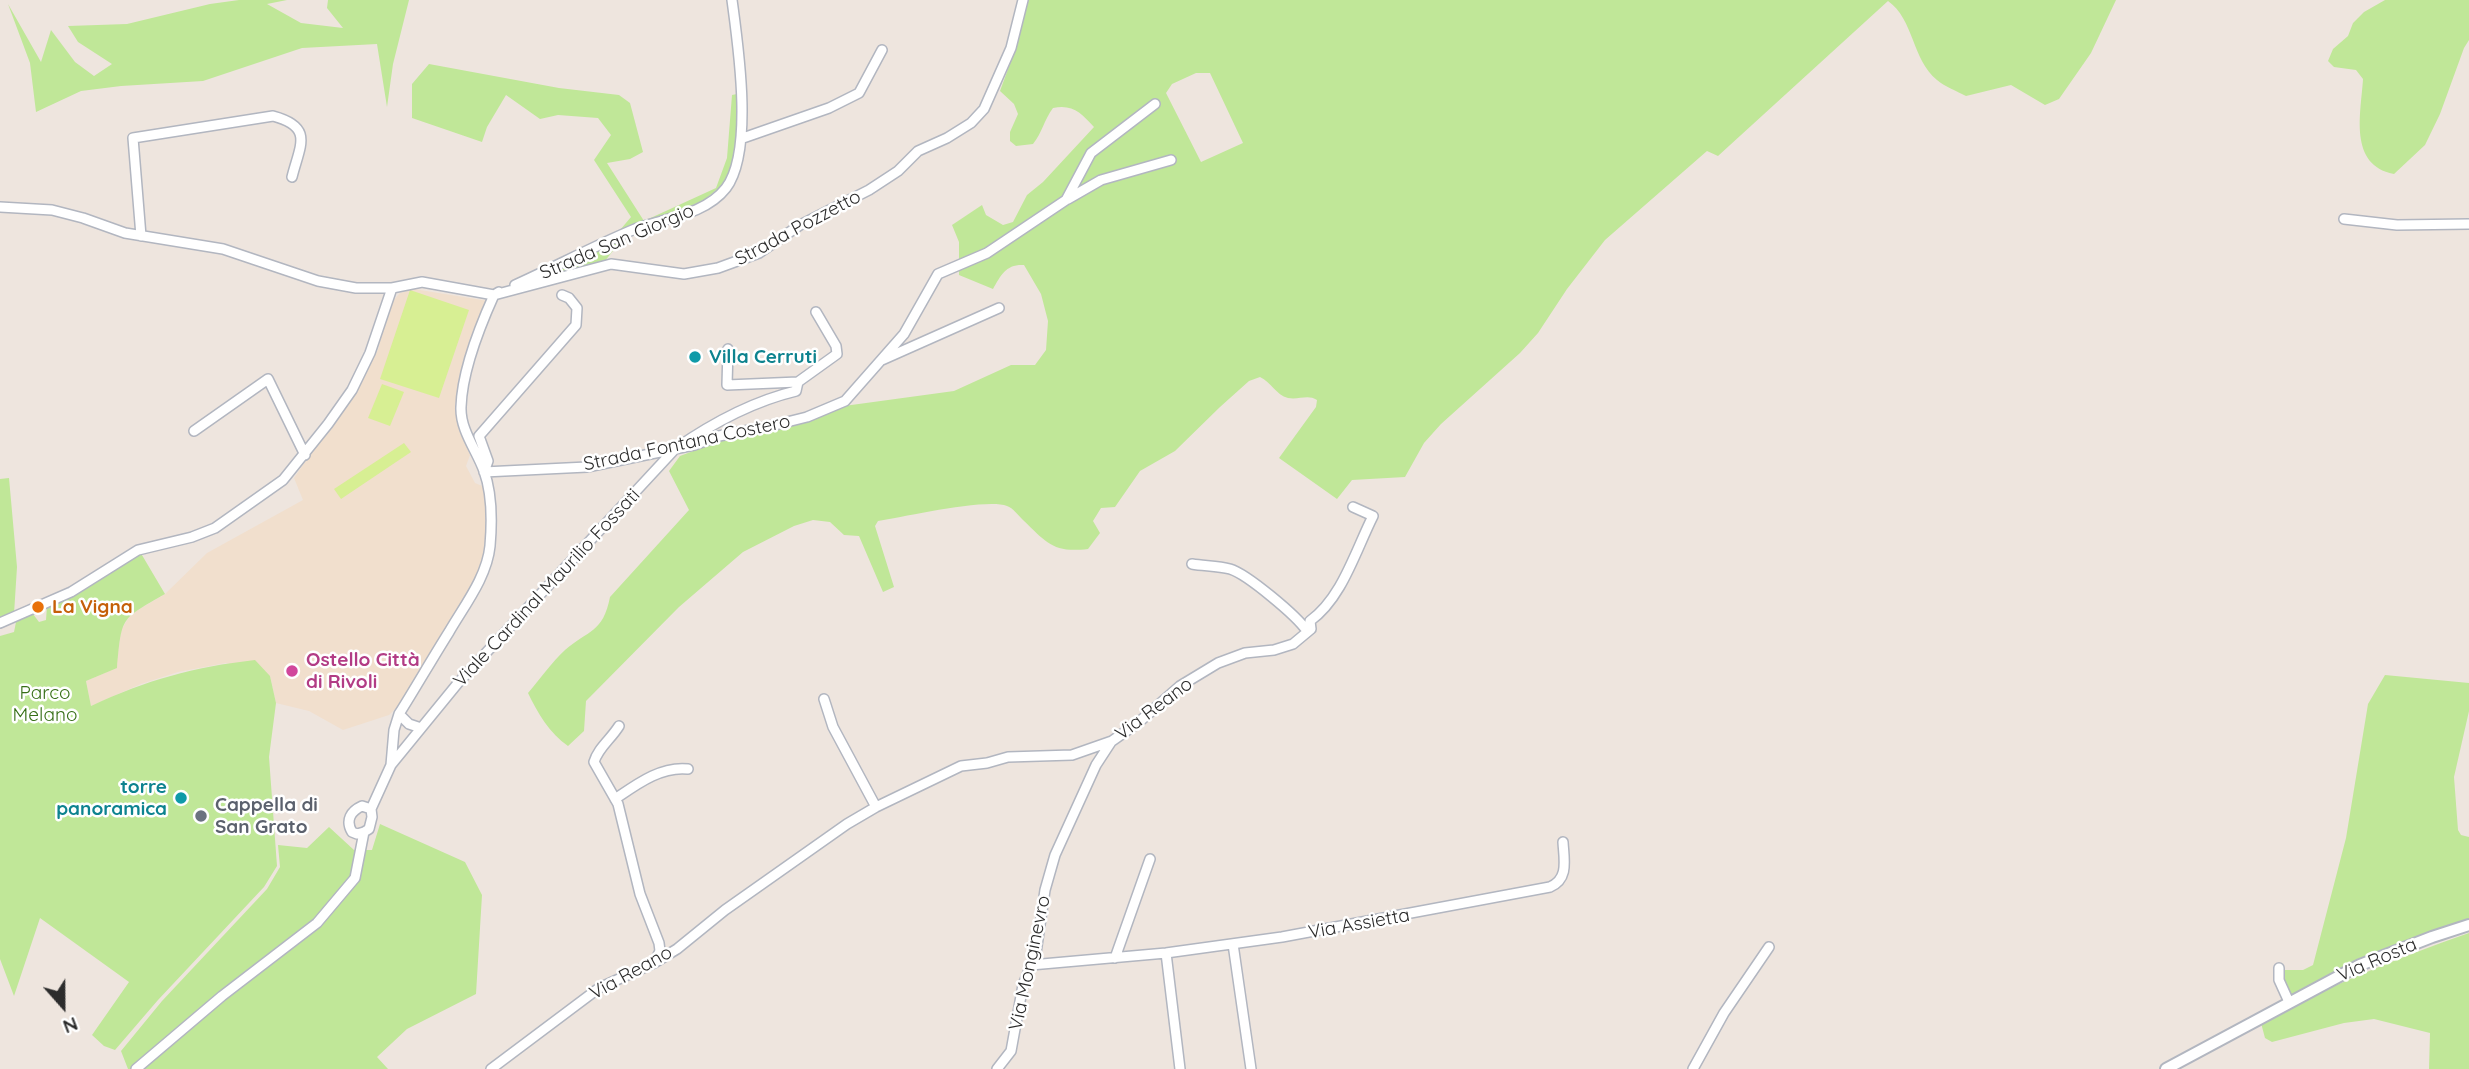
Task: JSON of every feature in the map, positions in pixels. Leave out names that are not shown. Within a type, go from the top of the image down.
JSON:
[{"type":"street","name":"Strada San Giorgio","points":[[494,295],[636,229],[692,211],[713,200],[726,187],[743,138],[740,72],[732,0]]},
{"type":"street","name":"Strada Pozzetto","points":[[494,295],[611,264],[684,274],[718,268],[759,253],[800,225],[869,190],[898,171],[918,151],[947,138],[971,122],[984,109],[1011,48],[1023,0]]},
{"type":"street","points":[[743,138],[829,108],[859,93],[882,50]]},
{"type":"street","points":[[1066,200],[1091,153],[1155,104]]},
{"type":"street","points":[[141,236],[133,138],[274,116],[289,120],[299,130],[302,138],[292,177]]},
{"type":"street","points":[[880,361],[904,334],[938,274],[987,253],[1101,180],[1171,160]]},
{"type":"street","points":[[0,207],[52,210],[141,236],[223,249],[318,281],[356,288],[392,288],[422,282],[494,295],[481,322],[470,357],[460,408],[464,426],[488,487],[489,547],[483,570],[469,598],[399,714],[394,730],[391,765],[371,809],[369,829],[357,834],[352,832],[349,818],[353,810],[362,806],[371,809]]},
{"type":"street","points":[[2344,219],[2397,225],[2469,224]]},
{"type":"street","points":[[0,623],[71,592],[138,550],[192,537],[215,528],[283,480],[305,455],[352,390],[370,353],[392,288]]},
{"type":"street","points":[[484,472],[488,461],[479,436],[576,325],[577,308],[569,298],[562,295]]},
{"type":"street","points":[[880,361],[999,308]]},
{"type":"street","points":[[728,349],[727,385],[798,382],[837,354],[836,346],[816,312]]},
{"type":"street","name":"Strada Fontana Costero","points":[[484,472],[587,467],[807,417],[845,401],[880,361]]},
{"type":"street","points":[[194,430],[268,379],[305,455]]},
{"type":"street","points":[[675,449],[769,398],[796,391],[798,382]]},
{"type":"street","name":"Viale Cardinal Maurilio Fossati","points":[[391,765],[484,654],[675,449]]},
{"type":"street","name":"Via Reano","points":[[491,1069],[599,988],[654,963],[677,949],[725,910],[847,824],[876,807],[961,766],[1008,757],[1072,755],[1112,741],[1139,722],[1180,686],[1218,663],[1245,653],[1274,650],[1293,644],[1311,629],[1310,621],[1324,611],[1340,588],[1345,572],[1373,516],[1353,507]]},
{"type":"street","points":[[1192,564],[1233,570],[1287,608],[1307,631]]},
{"type":"street","points":[[824,699],[833,727],[876,807]]},
{"type":"street","points":[[399,714],[409,724],[421,728]]},
{"type":"street","points":[[619,726],[597,753],[594,762],[615,799],[640,894],[659,943],[660,951],[654,963]]},
{"type":"street","name":"Via Monginevro","points":[[997,1069],[1012,1051],[1023,985],[1036,953],[1045,890],[1055,855],[1096,765],[1112,741]]},
{"type":"street","points":[[615,799],[673,767],[688,769]]},
{"type":"street","points":[[136,1069],[222,996],[317,923],[355,878],[364,832]]},
{"type":"street","name":"Via Assietta","points":[[1031,965],[1233,944],[1373,921],[1550,887],[1560,883],[1564,874],[1563,842]]},
{"type":"street","points":[[1115,958],[1150,859]]},
{"type":"street","name":"Via Rosta","points":[[2166,1069],[2360,965],[2469,925]]},
{"type":"street","points":[[1233,944],[1251,1069]]},
{"type":"street","points":[[1693,1069],[1724,1013],[1769,947]]},
{"type":"street","points":[[1166,953],[1180,1069]]},
{"type":"street","points":[[2279,968],[2278,979],[2289,1002]]},
{"type":"shaded area","points":[[414,289],[488,301],[468,356],[455,404],[458,427],[470,455],[466,466],[475,483],[485,487],[486,546],[479,570],[467,595],[401,703],[389,715],[343,730],[309,711],[276,703],[270,676],[226,663],[178,672],[141,684],[91,706],[86,681],[116,668],[121,630],[131,614],[165,594],[207,553],[303,500],[294,478],[364,376],[378,350],[393,301],[400,293]]},
{"type":"green space","points":[[239,0],[287,0],[267,4],[301,23],[343,28],[327,8],[328,0],[409,0],[393,64],[387,107],[377,44],[302,48],[203,81],[81,91],[36,112],[30,63],[8,4],[41,62],[51,30],[75,62],[94,76],[112,64],[78,42],[68,26],[127,24],[210,4]]},
{"type":"green space","points":[[1027,0],[2116,0],[2091,53],[2059,99],[2045,105],[2011,85],[1966,96],[1940,82],[1922,62],[1903,18],[1888,1],[1718,156],[1707,151],[1605,240],[1567,289],[1538,333],[1520,353],[1441,424],[1424,443],[1405,477],[1352,480],[1337,499],[1279,458],[1316,407],[1317,400],[1310,397],[1288,398],[1260,377],[1249,381],[1175,451],[1140,471],[1115,507],[1101,508],[1093,521],[1100,533],[1088,549],[1066,549],[1051,545],[1011,508],[996,504],[964,506],[878,521],[875,526],[894,587],[883,592],[859,536],[844,535],[830,522],[813,520],[794,526],[743,552],[679,607],[586,701],[584,731],[568,746],[545,722],[528,693],[565,650],[594,630],[603,618],[610,597],[689,510],[669,471],[680,456],[717,442],[800,422],[844,406],[954,391],[1011,365],[1035,365],[1046,350],[1048,321],[1041,294],[1024,265],[1008,268],[993,289],[959,275],[959,242],[952,225],[982,205],[986,215],[1003,225],[1013,222],[1027,195],[1043,182],[1094,127],[1076,111],[1066,107],[1053,108],[1033,144],[1016,146],[1010,141],[1010,132],[1018,114],[1014,104],[1000,91],[1015,50]],"holes":[[[1196,73],[1210,73],[1243,143],[1201,162],[1166,93],[1172,84]]]},
{"type":"green space","points":[[2385,0],[2469,0],[2469,40],[2440,114],[2425,145],[2394,174],[2379,169],[2369,160],[2363,149],[2360,122],[2363,79],[2356,70],[2334,67],[2328,61],[2333,49],[2348,36],[2353,23],[2364,12]]},
{"type":"green space","points":[[429,64],[559,88],[619,95],[630,103],[643,152],[630,159],[607,163],[644,221],[716,188],[727,158],[732,95],[737,94],[736,151],[725,183],[703,201],[630,229],[605,261],[543,277],[514,280],[620,230],[631,217],[594,160],[611,135],[598,118],[558,115],[540,119],[506,95],[487,127],[482,142],[412,118],[412,84]]},
{"type":"green space","points":[[410,290],[469,310],[439,398],[380,379]]},
{"type":"green space","points":[[382,384],[404,392],[390,426],[368,418]]},
{"type":"green space","points":[[404,443],[411,452],[341,499],[334,489]]},
{"type":"green space","points":[[9,478],[17,567],[14,614],[0,622],[0,479]]},
{"type":"green space","name":"Parco Melano","points":[[139,550],[165,594],[139,609],[126,621],[120,638],[117,668],[86,681],[91,706],[171,676],[211,666],[255,660],[270,676],[276,703],[269,757],[277,866],[264,887],[115,1050],[104,1046],[92,1035],[129,982],[40,918],[14,996],[0,959],[0,636],[14,632],[16,622],[33,614],[39,622],[46,620],[47,606]]},
{"type":"green space","points":[[2385,675],[2469,683],[2469,711],[2454,777],[2458,830],[2461,835],[2469,837],[2469,920],[2358,959],[2291,995],[2284,979],[2285,970],[2303,970],[2313,965],[2346,838],[2368,704]]},
{"type":"green space","points":[[380,824],[465,862],[482,895],[476,994],[407,1029],[377,1057],[388,1069],[128,1069],[121,1051],[162,1001],[267,889],[280,867],[278,845],[307,848],[329,827],[354,850],[372,850]]},
{"type":"green space","points":[[2469,933],[2469,1069],[2429,1069],[2430,1033],[2374,1019],[2344,1023],[2272,1042],[2265,1038],[2261,1023],[2286,1010],[2363,973]]},
{"type":"place","name":"Villa Cerruti","points":[[695,357]]},
{"type":"place","name":"La Vigna","points":[[38,607]]},
{"type":"place","name":"Ostello Città di Rivoli","points":[[292,671]]},
{"type":"place","name":"torre panoramica","points":[[181,798]]},
{"type":"place","name":"Cappella di San Grato","points":[[201,816]]}]
